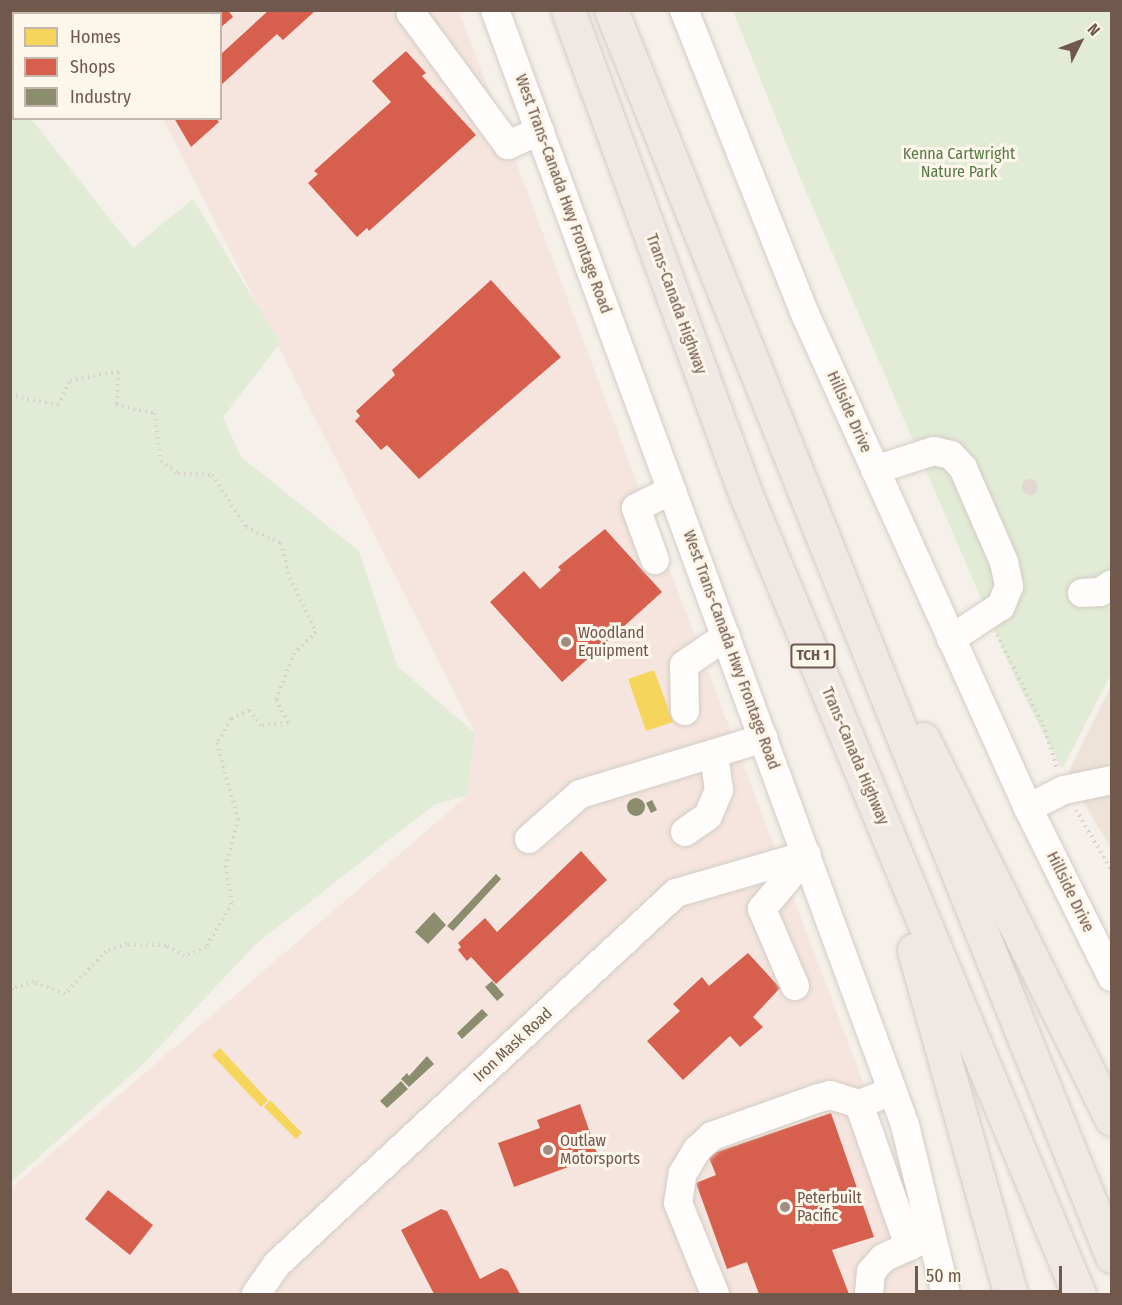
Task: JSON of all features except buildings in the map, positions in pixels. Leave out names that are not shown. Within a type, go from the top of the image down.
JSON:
[{"type":"highway","name":"Trans-Canada Highway","points":[[568,10],[746,495],[1078,1294]]},
{"type":"highway","name":"TCH 1","points":[[611,10],[790,465],[1112,1256]]},
{"type":"highway","points":[[790,465],[1013,926],[1112,1119]]},
{"type":"highway","points":[[746,495],[922,974],[1011,1294]]},
{"type":"street","points":[[413,10],[411,13],[508,145],[540,131]]},
{"type":"street","name":"West Trans-Canada Hwy Frontage Road","points":[[495,10],[905,1125],[921,1241],[946,1294]]},
{"type":"street","name":"Hillside Drive","points":[[684,10],[806,316],[1028,808],[1112,977]]},
{"type":"street","points":[[875,470],[933,451],[951,455],[963,468],[1007,573],[1006,600],[987,616],[951,639]]},
{"type":"street","points":[[655,560],[636,508],[672,490]]},
{"type":"street","points":[[1082,593],[1100,592],[1112,584]]},
{"type":"street","points":[[685,711],[684,665],[726,636]]},
{"type":"street","points":[[529,839],[580,794],[764,738]]},
{"type":"street","points":[[685,832],[708,816],[719,790],[714,753]]},
{"type":"street","points":[[1028,808],[1064,790],[1112,780]]},
{"type":"street","points":[[795,986],[762,909],[807,855]]},
{"type":"street","name":"Iron Mask Road","points":[[256,1294],[277,1264],[676,893],[807,855]]},
{"type":"street","points":[[714,1294],[678,1203],[683,1173],[697,1150],[712,1136],[819,1098],[830,1095],[859,1104],[893,1091]]},
{"type":"street","points":[[859,1104],[921,1241],[875,1265],[868,1280],[869,1294]]},
{"type":"path","points":[[10,395],[58,405],[70,380],[118,372],[116,405],[155,413],[161,461],[178,474],[212,475],[246,527],[280,543],[290,578],[316,632],[294,653],[276,700],[288,723],[261,726],[249,710],[231,719],[217,743],[238,819],[226,867],[232,903],[206,947],[184,956],[166,945],[127,944],[106,951],[65,994],[34,982],[12,988],[10,998]]},
{"type":"path","points":[[987,616],[1043,725],[1064,790],[1112,871]]},
{"type":"shaded area","points":[[109,11],[459,11],[906,1196],[920,1294],[11,1294],[10,1189],[467,796],[475,733],[164,120],[222,120],[222,12]]},
{"type":"shaded area","points":[[1111,686],[1111,848],[1067,775]]},
{"type":"green space","name":"Kenna Cartwright Nature Park","points":[[733,11],[1111,11],[1111,674],[1062,769],[1017,682],[804,187]]},
{"type":"green space","points":[[10,94],[12,120],[32,120],[133,248],[193,199],[280,343],[223,417],[241,457],[359,551],[397,666],[475,733],[467,796],[435,804],[256,944],[143,1064],[11,1182]]},
{"type":"place","name":"Woodland Equipment","points":[[566,642]]},
{"type":"place","name":"Outlaw Motorsports","points":[[548,1150]]},
{"type":"place","name":"Peterbuilt Pacific","points":[[785,1207]]}]
